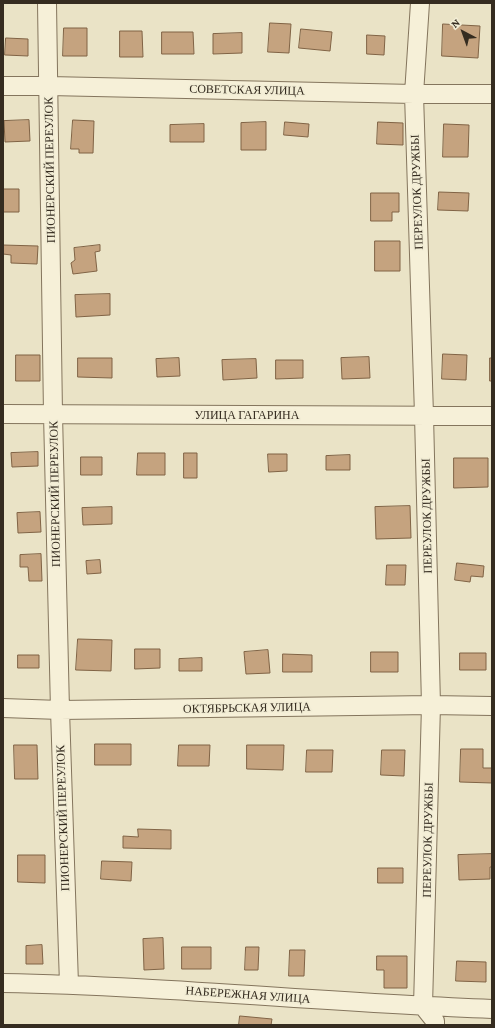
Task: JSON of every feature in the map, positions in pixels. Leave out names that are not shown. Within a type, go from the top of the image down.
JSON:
[{"type":"street","name":"ПИОНЕРСКИЙ ПЕРЕУЛОК","points":[[47,3],[53,414],[60,710],[69,984]]},
{"type":"street","name":"ПЕРЕУЛОК ДРУЖБЫ","points":[[420,3],[414,94],[431,705],[423,1006]]},
{"type":"street","name":"СОВЕТСКАЯ УЛИЦА","points":[[3,86],[414,94],[492,94]]},
{"type":"street","name":"УЛИЦА ГАГАРИНА","points":[[3,414],[492,416]]},
{"type":"street","name":"ОКТЯБРЬСКАЯ УЛИЦА","points":[[3,708],[60,710],[431,705],[492,706]]},
{"type":"street","name":"НАБЕРЕЖНАЯ УЛИЦА","points":[[3,983],[69,984],[492,1009]]},
{"type":"street","points":[[423,1006],[436,1022],[435,1025]]},
{"type":"building","points":[[270,23],[291,24],[289,53],[268,52]]},
{"type":"building","points":[[443,24],[480,26],[478,58],[442,56]]},
{"type":"building","points":[[64,28],[87,28],[87,56],[63,56]]},
{"type":"building","points":[[301,29],[332,32],[330,51],[299,48]]},
{"type":"building","points":[[120,31],[142,31],[143,57],[120,57]]},
{"type":"building","points":[[162,32],[193,32],[194,54],[162,54]]},
{"type":"building","points":[[242,33],[242,53],[213,54],[213,34]]},
{"type":"building","points":[[367,35],[385,36],[384,55],[367,54]]},
{"type":"building","points":[[6,38],[28,39],[28,56],[5,55]]},
{"type":"building","points":[[29,120],[30,141],[5,142],[4,121]]},
{"type":"building","points":[[73,120],[94,121],[93,153],[79,153],[79,149],[71,149]]},
{"type":"building","points":[[266,122],[266,150],[241,150],[241,123]]},
{"type":"building","points":[[285,122],[309,124],[308,137],[284,135]]},
{"type":"building","points":[[378,122],[403,123],[403,145],[377,144]]},
{"type":"building","points":[[204,124],[204,142],[170,142],[170,125]]},
{"type":"building","points":[[444,124],[469,125],[468,157],[443,157]]},
{"type":"building","points":[[3,189],[19,189],[19,212],[3,212]]},
{"type":"building","points":[[439,192],[469,193],[468,211],[438,210]]},
{"type":"building","points":[[371,193],[399,193],[399,212],[392,212],[392,221],[371,221]]},
{"type":"building","points":[[375,241],[400,241],[400,271],[375,271]]},
{"type":"building","points":[[3,245],[38,246],[37,264],[11,263],[11,255],[3,254]]},
{"type":"building","points":[[100,245],[100,251],[95,252],[97,271],[73,274],[71,263],[75,260],[74,248]]},
{"type":"building","points":[[110,294],[110,315],[76,317],[75,295]]},
{"type":"building","points":[[443,354],[467,355],[466,380],[442,379]]},
{"type":"building","points":[[16,355],[40,355],[40,381],[16,381]]},
{"type":"building","points":[[369,357],[370,378],[342,379],[341,358]]},
{"type":"building","points":[[78,358],[112,358],[112,378],[78,377]]},
{"type":"building","points":[[179,358],[180,376],[157,377],[156,359]]},
{"type":"building","points":[[490,358],[492,358],[492,381],[490,381]]},
{"type":"building","points":[[256,359],[257,378],[223,380],[222,360]]},
{"type":"building","points":[[276,360],[303,360],[303,378],[276,379]]},
{"type":"building","points":[[38,452],[38,466],[12,467],[11,453]]},
{"type":"building","points":[[138,453],[165,453],[165,475],[137,475]]},
{"type":"building","points":[[184,453],[197,453],[197,478],[184,478]]},
{"type":"building","points":[[268,454],[287,454],[287,471],[269,472]]},
{"type":"building","points":[[350,455],[350,470],[326,470],[326,456]]},
{"type":"building","points":[[81,457],[102,457],[102,475],[81,475]]},
{"type":"building","points":[[454,458],[488,458],[488,487],[454,488]]},
{"type":"building","points":[[410,506],[411,538],[376,539],[375,507]]},
{"type":"building","points":[[112,507],[112,524],[83,525],[82,508]]},
{"type":"building","points":[[40,512],[41,532],[18,533],[17,513]]},
{"type":"building","points":[[41,554],[42,581],[29,581],[28,567],[20,567],[20,555]]},
{"type":"building","points":[[100,560],[101,573],[87,574],[86,561]]},
{"type":"building","points":[[457,563],[484,566],[483,577],[471,576],[470,582],[455,580]]},
{"type":"building","points":[[387,565],[406,565],[405,585],[386,585]]},
{"type":"building","points":[[78,639],[112,640],[111,671],[76,670]]},
{"type":"building","points":[[135,649],[160,649],[160,668],[135,669]]},
{"type":"building","points":[[268,650],[270,673],[246,674],[244,652]]},
{"type":"building","points":[[371,652],[398,652],[398,672],[371,672]]},
{"type":"building","points":[[460,653],[486,653],[486,670],[460,670]]},
{"type":"building","points":[[283,654],[312,655],[312,672],[283,672]]},
{"type":"building","points":[[18,655],[39,655],[39,668],[18,668]]},
{"type":"building","points":[[202,658],[202,671],[179,671],[179,659]]},
{"type":"building","points":[[95,744],[131,744],[131,765],[95,765]]},
{"type":"building","points":[[14,745],[37,745],[38,779],[15,779]]},
{"type":"building","points":[[179,745],[210,745],[209,766],[178,766]]},
{"type":"building","points":[[247,745],[284,745],[283,770],[247,769]]},
{"type":"building","points":[[461,749],[483,749],[483,768],[492,768],[492,783],[460,782]]},
{"type":"building","points":[[307,750],[333,750],[332,772],[306,772]]},
{"type":"building","points":[[382,750],[405,750],[404,776],[381,775]]},
{"type":"building","points":[[138,829],[171,830],[171,849],[123,848],[123,836],[138,837]]},
{"type":"building","points":[[492,854],[490,879],[459,880],[458,855]]},
{"type":"building","points":[[18,855],[45,855],[45,883],[18,882]]},
{"type":"building","points":[[102,861],[132,862],[131,881],[101,879]]},
{"type":"building","points":[[378,868],[403,868],[403,883],[378,883]]},
{"type":"building","points":[[163,938],[164,969],[144,970],[143,939]]},
{"type":"building","points":[[42,945],[43,964],[26,964],[26,946]]},
{"type":"building","points":[[182,947],[211,947],[211,969],[182,969]]},
{"type":"building","points":[[246,947],[259,947],[258,970],[245,970]]},
{"type":"building","points":[[290,950],[305,950],[304,976],[289,976]]},
{"type":"building","points":[[377,956],[407,956],[407,988],[384,988],[384,970],[377,970]]},
{"type":"building","points":[[457,961],[486,962],[486,982],[456,981]]},
{"type":"building","points":[[240,1016],[272,1019],[271,1025],[239,1025]]}]
